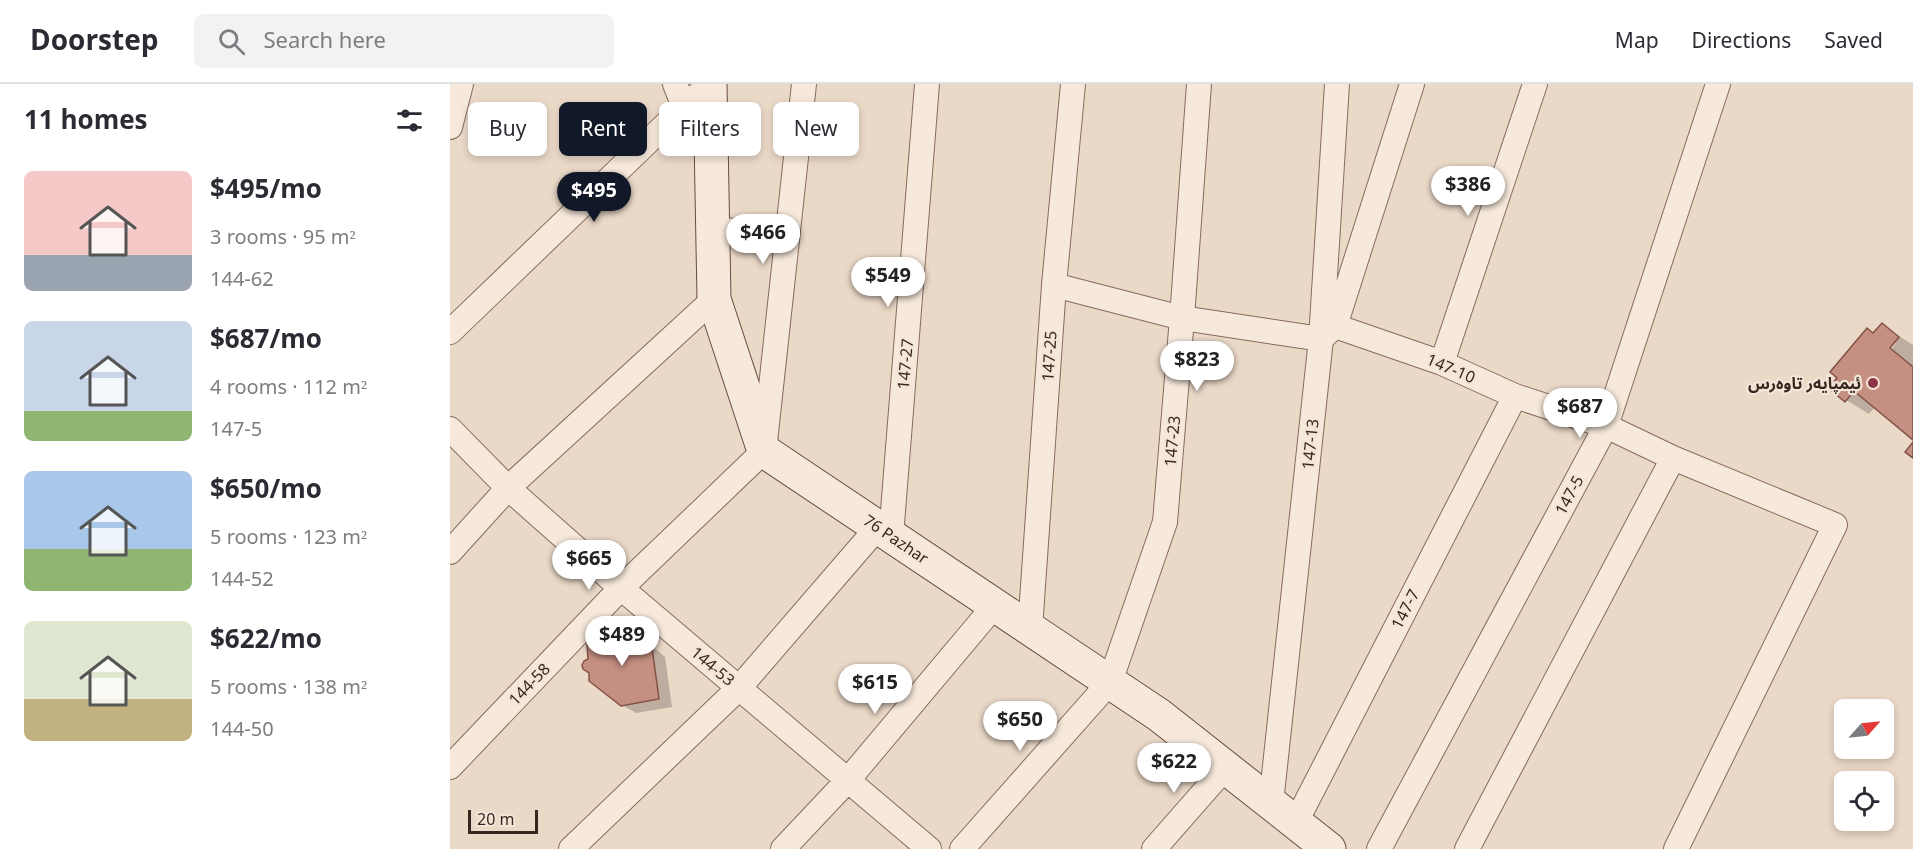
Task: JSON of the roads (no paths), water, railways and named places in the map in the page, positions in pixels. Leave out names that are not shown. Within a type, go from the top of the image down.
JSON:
[{"type":"street","points":[[450,127],[461,84]]},
{"type":"street","points":[[675,84],[682,102]]},
{"type":"street","points":[[690,102],[710,84]]},
{"type":"street","points":[[710,84],[714,299],[764,451]]},
{"type":"street","points":[[764,451],[804,84]]},
{"type":"street","name":"147-27","points":[[884,532],[927,84]]},
{"type":"street","name":"147-25","points":[[1030,629],[1054,285],[1073,84]]},
{"type":"street","name":"147-23","points":[[1110,682],[1165,522],[1199,84]]},
{"type":"street","name":"147-13","points":[[1283,813],[1328,332],[1337,84]]},
{"type":"street","points":[[1328,332],[1412,84]]},
{"type":"street","points":[[1442,363],[1535,84]]},
{"type":"street","name":"147-5","points":[[1379,849],[1606,426],[1718,84]]},
{"type":"street","points":[[450,333],[659,131]]},
{"type":"street","points":[[712,231],[788,229]]},
{"type":"street","name":"147-10","points":[[1054,285],[1182,318],[1328,332],[1442,363],[1515,396],[1606,426],[1673,458],[1835,525],[1676,849]]},
{"type":"street","points":[[450,552],[508,488],[714,299]]},
{"type":"street","name":"147-7","points":[[1283,813],[1515,396]]},
{"type":"street","name":"144-53","points":[[450,429],[508,488],[621,588],[929,849]]},
{"type":"street","name":"76 Pazhar","points":[[764,451],[1159,715],[1329,849]]},
{"type":"street","name":"144-58","points":[[450,766],[621,588],[764,451]]},
{"type":"street","points":[[1467,849],[1673,458]]},
{"type":"street","points":[[571,849],[739,688],[884,532]]},
{"type":"street","points":[[783,849],[848,780],[995,605]]},
{"type":"street","points":[[962,849],[1110,682]]},
{"type":"street","points":[[1154,849],[1225,768]]},
{"type":"place","name":"ئیمپایەر تاوەرس","points":[[1873,383]]}]
